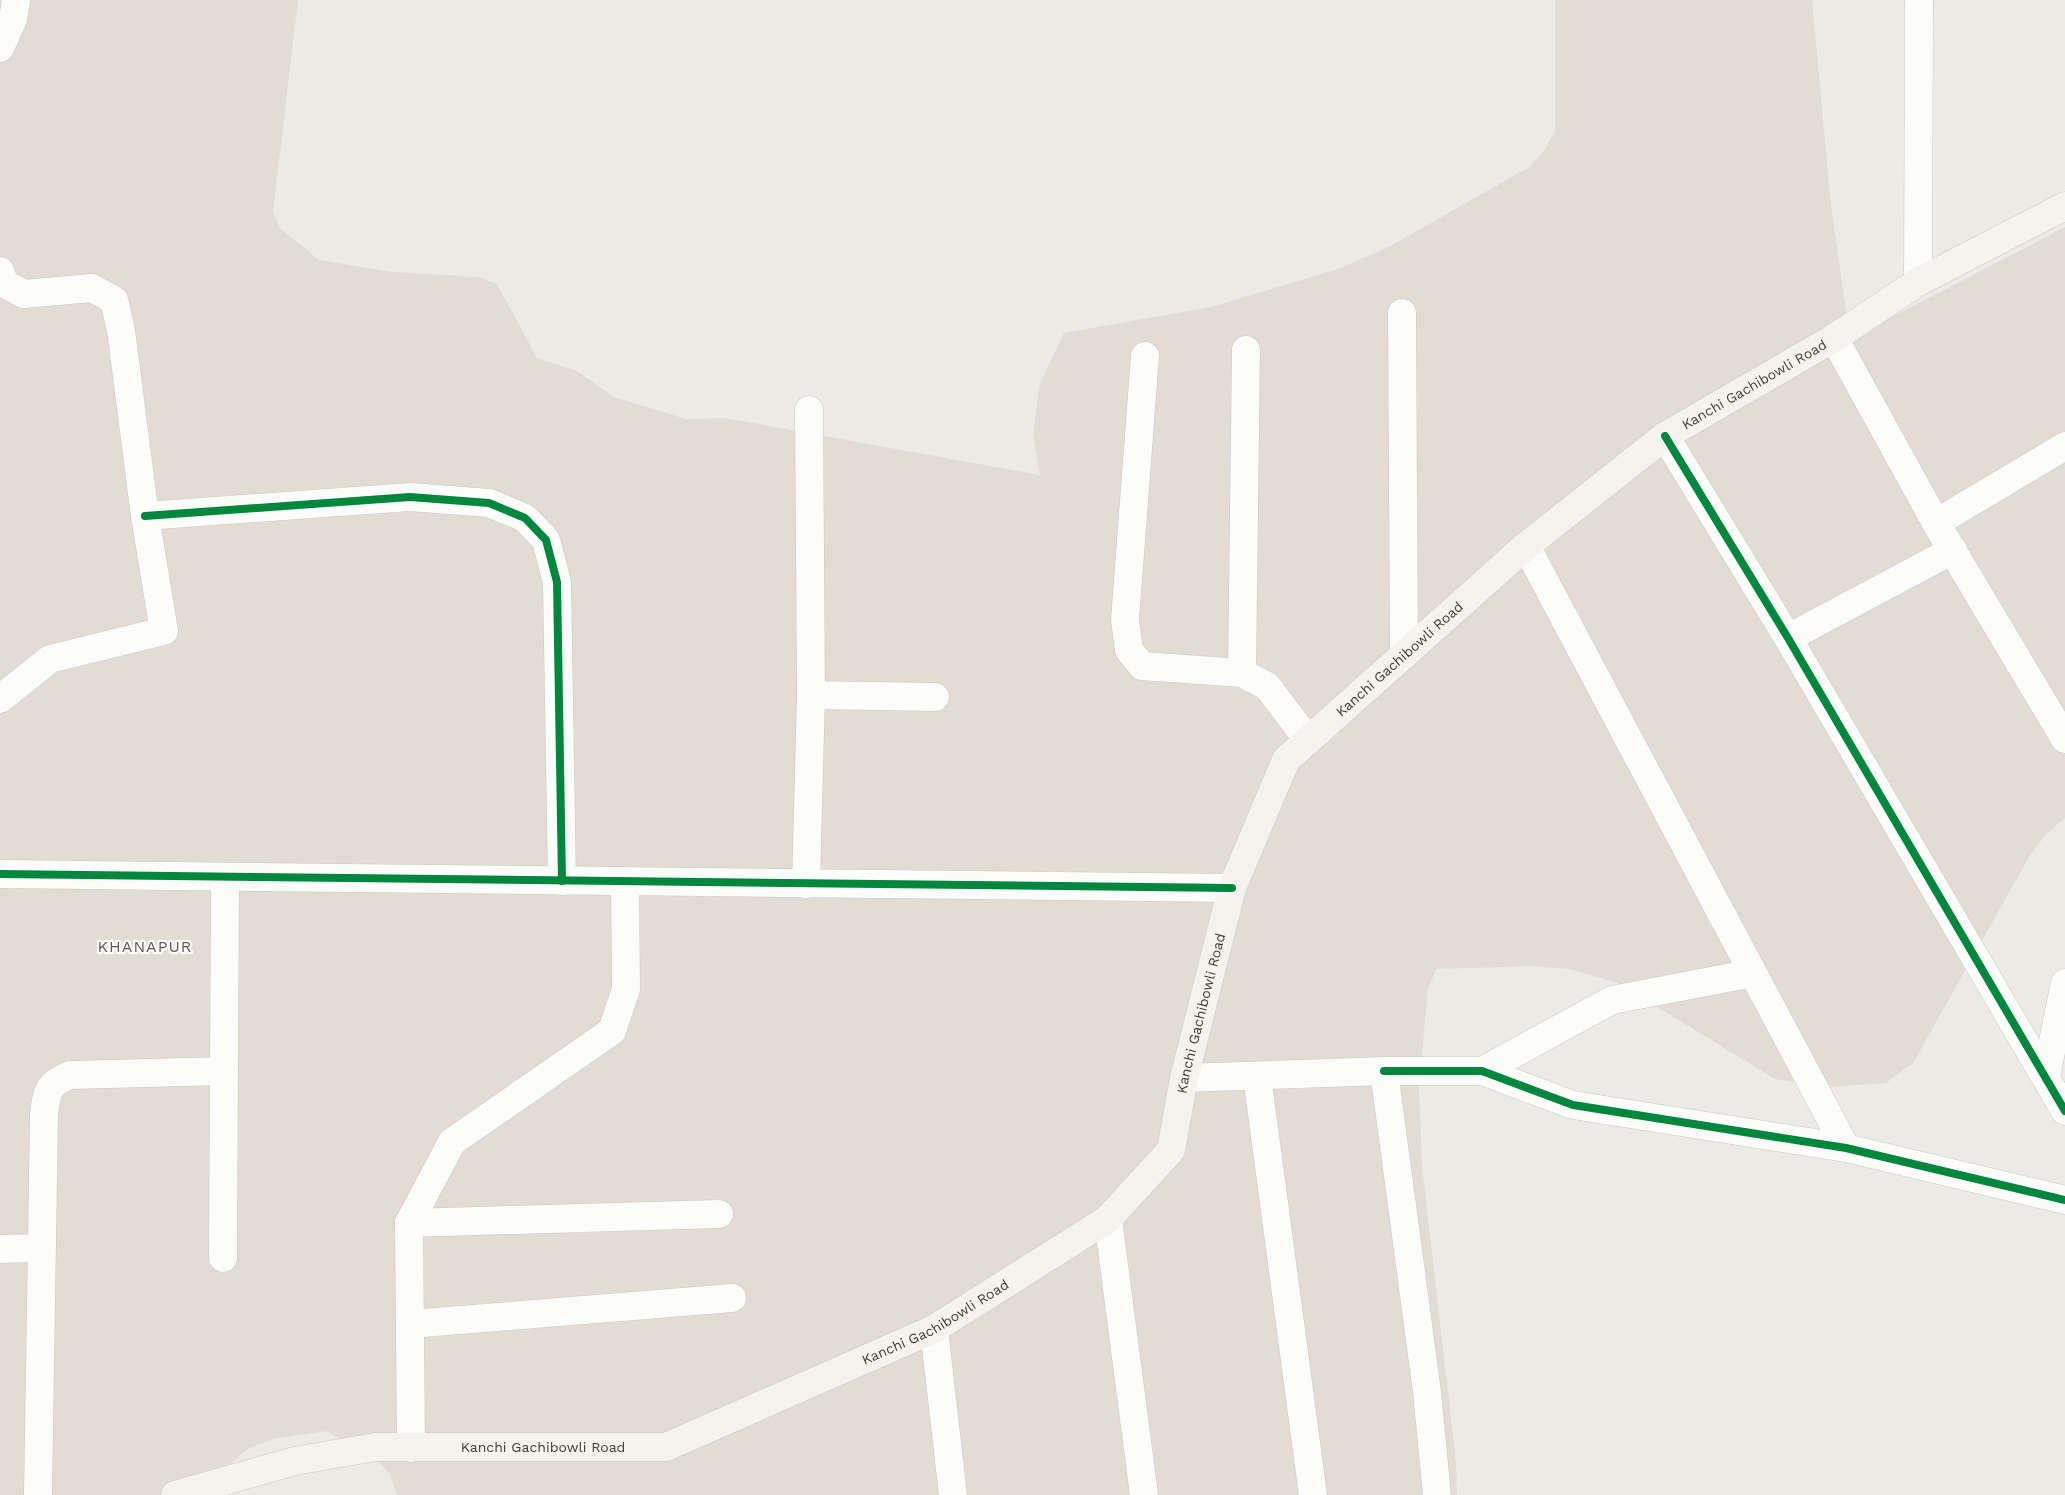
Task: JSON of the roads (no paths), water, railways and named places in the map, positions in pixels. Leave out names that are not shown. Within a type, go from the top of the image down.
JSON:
[{"type":"main road","name":"Kanchi Gachibowli Road","points":[[175,1495],[295,1461],[375,1447],[666,1447],[934,1329],[1108,1219],[1171,1150],[1184,1078],[1232,888],[1286,760],[1526,546],[1665,436],[1834,338],[1918,282],[2064,211]]},
{"type":"street","points":[[0,48],[14,19],[16,0]]},
{"type":"street","points":[[1918,282],[1919,0]]},
{"type":"street","points":[[0,270],[5,284],[24,294],[92,288],[114,300],[121,330],[145,516],[164,631],[50,659],[0,699]]},
{"type":"street","points":[[1402,313],[1404,655]]},
{"type":"street","points":[[1834,338],[1936,522],[2065,739]]},
{"type":"street","points":[[1242,673],[1246,350]]},
{"type":"street","points":[[1145,356],[1125,620],[1129,650],[1142,666],[1242,673],[1267,686],[1308,740]]},
{"type":"street","points":[[806,884],[811,695],[809,410]]},
{"type":"street","points":[[1665,436],[1788,638],[2065,1111]]},
{"type":"street","points":[[1936,522],[2065,446]]},
{"type":"street","points":[[145,516],[410,497],[489,503],[525,518],[546,540],[557,582],[562,880]]},
{"type":"street","points":[[1526,546],[1846,1148]]},
{"type":"street","points":[[1788,638],[1953,550]]},
{"type":"street","points":[[811,695],[935,697]]},
{"type":"street","points":[[0,874],[1232,888]]},
{"type":"street","points":[[223,1258],[225,877]]},
{"type":"street","points":[[411,1448],[409,1223],[452,1142],[612,1031],[626,989],[624,881]]},
{"type":"street","points":[[1482,1071],[1612,1000],[1753,973]]},
{"type":"street","points":[[2046,1076],[2065,983]]},
{"type":"street","points":[[38,1495],[44,1114],[47,1093],[56,1080],[70,1074],[224,1071]]},
{"type":"street","points":[[1184,1078],[1384,1071],[1482,1071],[1573,1105],[1846,1148],[2065,1200]]},
{"type":"street","points":[[1384,1071],[1427,1392],[1437,1495]]},
{"type":"street","points":[[1257,1076],[1313,1495]]},
{"type":"street","points":[[409,1223],[719,1214]]},
{"type":"street","points":[[1108,1219],[1144,1495]]},
{"type":"street","points":[[0,1249],[41,1248]]},
{"type":"street","points":[[410,1324],[732,1298]]},
{"type":"street","points":[[934,1329],[953,1495]]},
{"type":"district","name":"KHANAPUR","points":[[145,946]]}]
